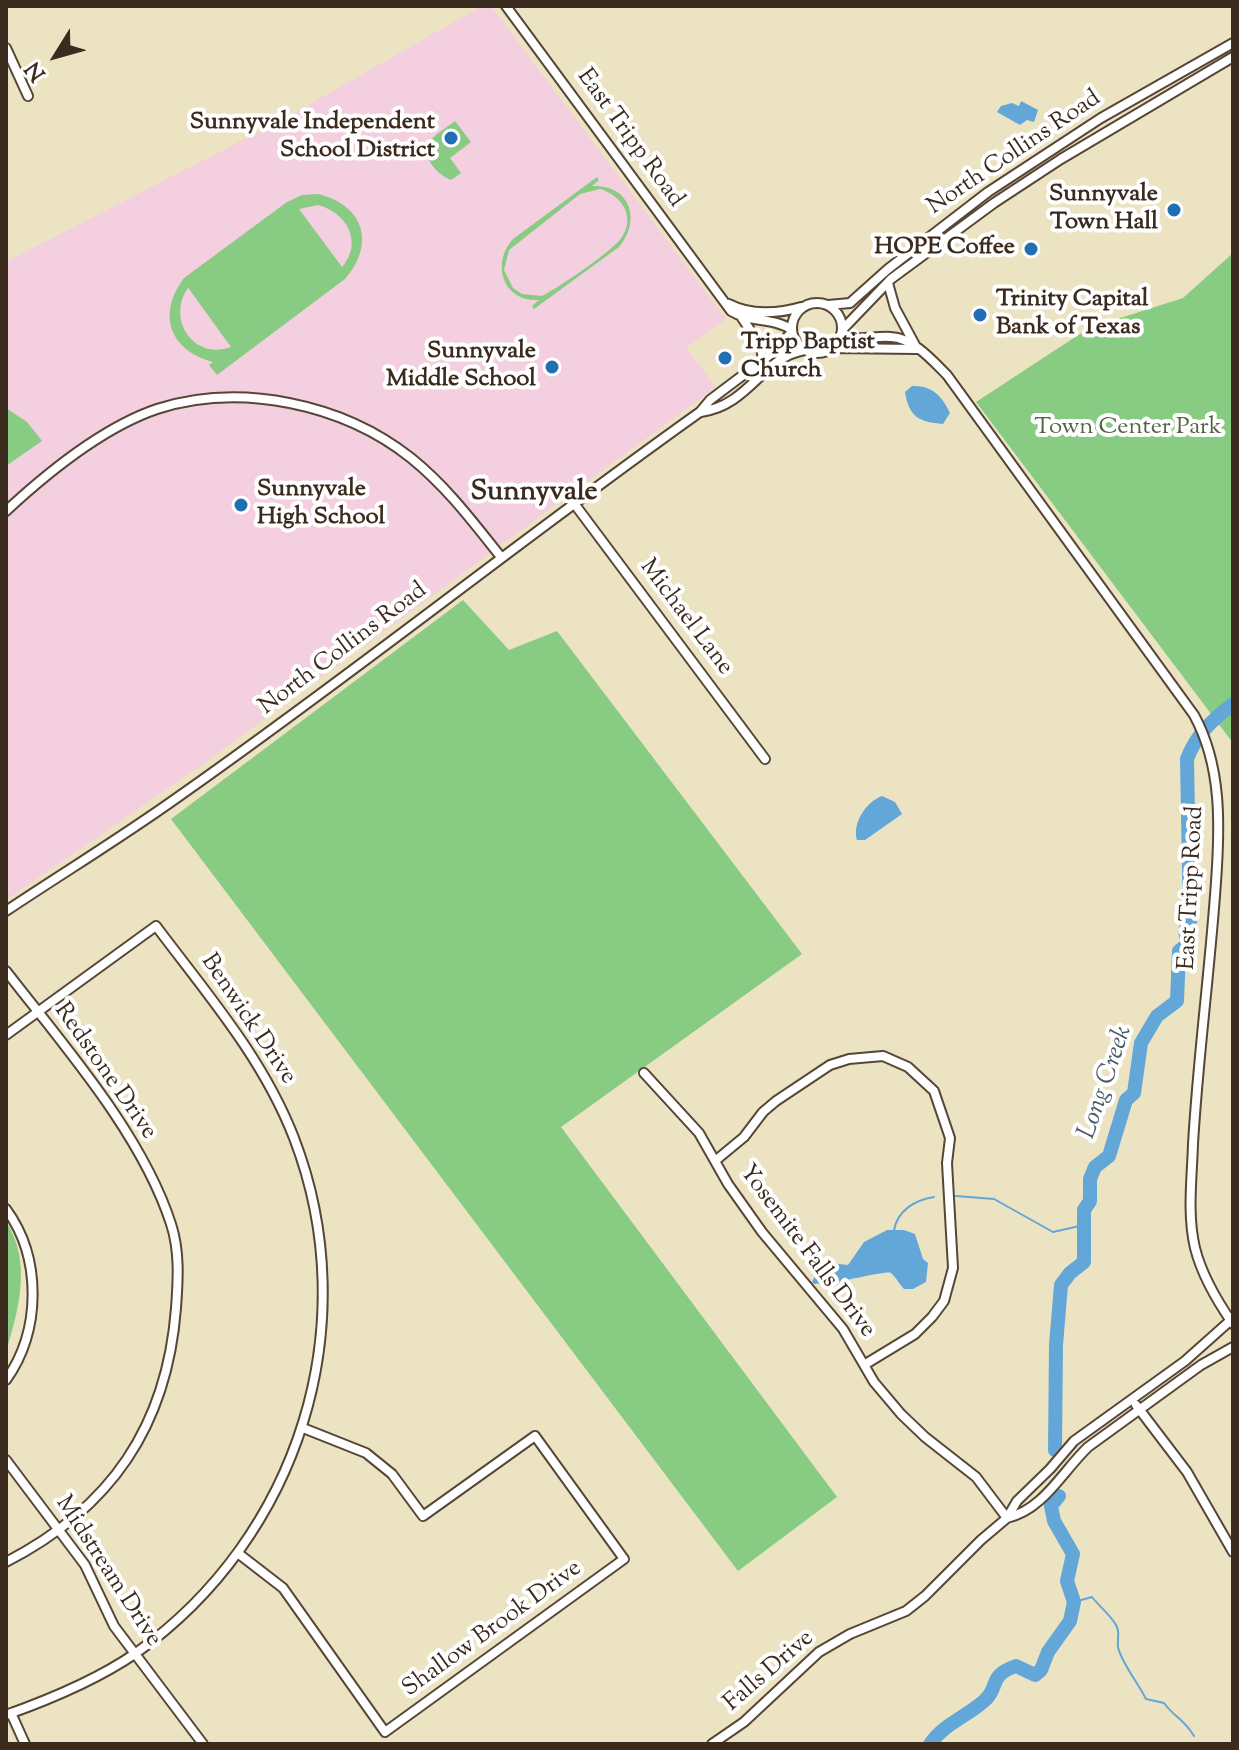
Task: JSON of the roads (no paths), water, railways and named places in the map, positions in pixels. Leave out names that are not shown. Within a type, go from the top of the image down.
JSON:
[{"type":"street","name":"East Tripp Road","points":[[506,6],[719,296],[731,311],[742,318],[761,346],[763,361]]},
{"type":"street","name":"North Collins Road","points":[[828,305],[843,305],[856,299],[888,269],[1008,180],[1101,118],[1233,43]]},
{"type":"street","points":[[6,48],[28,96]]},
{"type":"street","name":"North Collins Road","points":[[842,332],[888,283],[1014,189],[1233,57]]},
{"type":"street","points":[[1159,85],[1165,96]]},
{"type":"street","points":[[1008,180],[1014,189]]},
{"type":"street","points":[[945,225],[952,233]]},
{"type":"street","points":[[888,283],[895,308],[918,349]]},
{"type":"street","points":[[719,296],[735,307],[758,312],[783,311],[820,303],[828,305],[839,316],[842,332],[832,348]]},
{"type":"street","points":[[805,306],[794,317],[792,331],[795,340],[805,350],[819,353],[852,346],[918,349]]},
{"type":"street","points":[[742,318],[771,322],[792,331]]},
{"type":"street","name":"North Collins Road","points":[[6,911],[176,799],[573,502],[700,412],[710,400],[763,361],[792,331]]},
{"type":"street","name":"East Tripp Road","points":[[842,332],[855,338],[902,339],[947,375],[1111,598],[1197,721],[1210,751],[1216,781],[1218,850],[1209,977],[1195,1105],[1190,1209],[1195,1248],[1211,1291],[1232,1322]]},
{"type":"street","name":"North Collins Road","points":[[700,412],[724,407],[780,360],[805,350]]},
{"type":"street","points":[[6,511],[52,472],[104,435],[156,409],[209,400],[246,398],[284,402],[350,422],[409,456],[456,499],[501,557]]},
{"type":"street","name":"Michael Lane","points":[[573,502],[765,759]]},
{"type":"street","name":"Benwick Drive","points":[[9,1714],[85,1683],[136,1653],[194,1605],[239,1554],[271,1501],[303,1428],[317,1365],[322,1309],[317,1226],[305,1169],[284,1114],[257,1062],[156,926],[38,1012]]},
{"type":"street","name":"Redstone Drive","points":[[6,971],[120,1122],[153,1181],[172,1226],[179,1274],[174,1339],[160,1397],[133,1451],[103,1493],[59,1531],[6,1562]]},
{"type":"street","points":[[6,1035],[38,1012]]},
{"type":"street","points":[[715,1161],[744,1137],[763,1112],[776,1101],[830,1065],[849,1059],[883,1056],[908,1067],[934,1091],[950,1138],[947,1163],[953,1268],[944,1301],[932,1317],[915,1334],[864,1365]]},
{"type":"street","name":"Yosemite Falls Drive","points":[[644,1073],[699,1133],[728,1184],[762,1232],[843,1329],[874,1382],[925,1437],[976,1477],[1007,1518]]},
{"type":"street","points":[[6,1209],[29,1258],[33,1302],[22,1349],[6,1380]]},
{"type":"street","name":"Falls Drive","points":[[712,1744],[744,1722],[819,1652],[916,1604],[1007,1518],[1017,1501],[1074,1441],[1185,1361],[1232,1322]]},
{"type":"street","name":"Falls Drive","points":[[1007,1518],[1024,1514],[1041,1500],[1088,1447],[1201,1365],[1233,1347]]},
{"type":"street","points":[[1131,1398],[1187,1472],[1233,1552]]},
{"type":"street","name":"Shallow Brook Drive","points":[[239,1554],[283,1588],[385,1732],[624,1559],[535,1436],[423,1516],[392,1474],[366,1453],[303,1428]]},
{"type":"street","name":"Midstream Drive","points":[[6,1460],[85,1565],[114,1626],[203,1744]]},
{"type":"street","points":[[9,1714],[25,1744]]},
{"type":"water","points":[[1021,101],[1038,110],[1034,122],[1027,120],[1020,125],[997,112],[1001,106],[1012,103],[1019,106]]},
{"type":"water","points":[[912,386],[925,387],[944,401],[950,413],[943,424],[921,420],[912,413],[905,392]]},
{"type":"water","points":[[882,796],[895,802],[902,814],[865,840],[857,840],[858,820],[871,803]]},
{"type":"water","points":[[887,1230],[904,1230],[915,1234],[923,1259],[928,1263],[926,1282],[913,1289],[904,1289],[893,1274],[888,1273],[831,1283],[825,1277],[821,1283],[812,1282],[822,1262],[848,1265],[864,1242]]},
{"type":"waterway","name":"Long Creek","points":[[1055,1450],[1056,1345],[1061,1285],[1084,1262],[1084,1210],[1090,1201],[1090,1179],[1095,1167],[1109,1156],[1126,1100],[1134,1093],[1141,1043],[1157,1016],[1177,1001],[1179,951],[1188,944],[1185,931],[1190,921],[1187,759],[1206,728],[1233,704]]},
{"type":"waterway","points":[[956,1196],[994,1199],[1053,1232],[1084,1225]]},
{"type":"waterway","points":[[894,1230],[899,1217],[908,1207],[934,1197]]},
{"type":"waterway","name":"Long Creek","points":[[930,1744],[942,1731],[984,1701],[1001,1674],[1016,1666],[1035,1675],[1041,1670],[1048,1652],[1070,1621],[1074,1602],[1067,1581],[1073,1554],[1054,1521],[1051,1506],[1059,1496]]},
{"type":"waterway","points":[[1074,1602],[1092,1597],[1116,1625],[1118,1647],[1146,1699],[1164,1703],[1194,1736]]},
{"type":"place","name":"Sunnyvale Independent School District","points":[[451,138]]},
{"type":"place","name":"Sunnyvale Town Hall","points":[[1174,210]]},
{"type":"place","name":"HOPE Coffee","points":[[1031,249]]},
{"type":"place","name":"Trinity Capital Bank of Texas","points":[[980,315]]},
{"type":"place","name":"Tripp Baptist Church","points":[[725,358]]},
{"type":"place","name":"Sunnyvale Middle School","points":[[552,367]]},
{"type":"place","name":"Sunnyvale High School","points":[[241,505]]},
{"type":"district","name":"Sunnyvale","points":[[534,494]]},
{"type":"park label","name":"Town Center Park","points":[[1128,429]]}]
